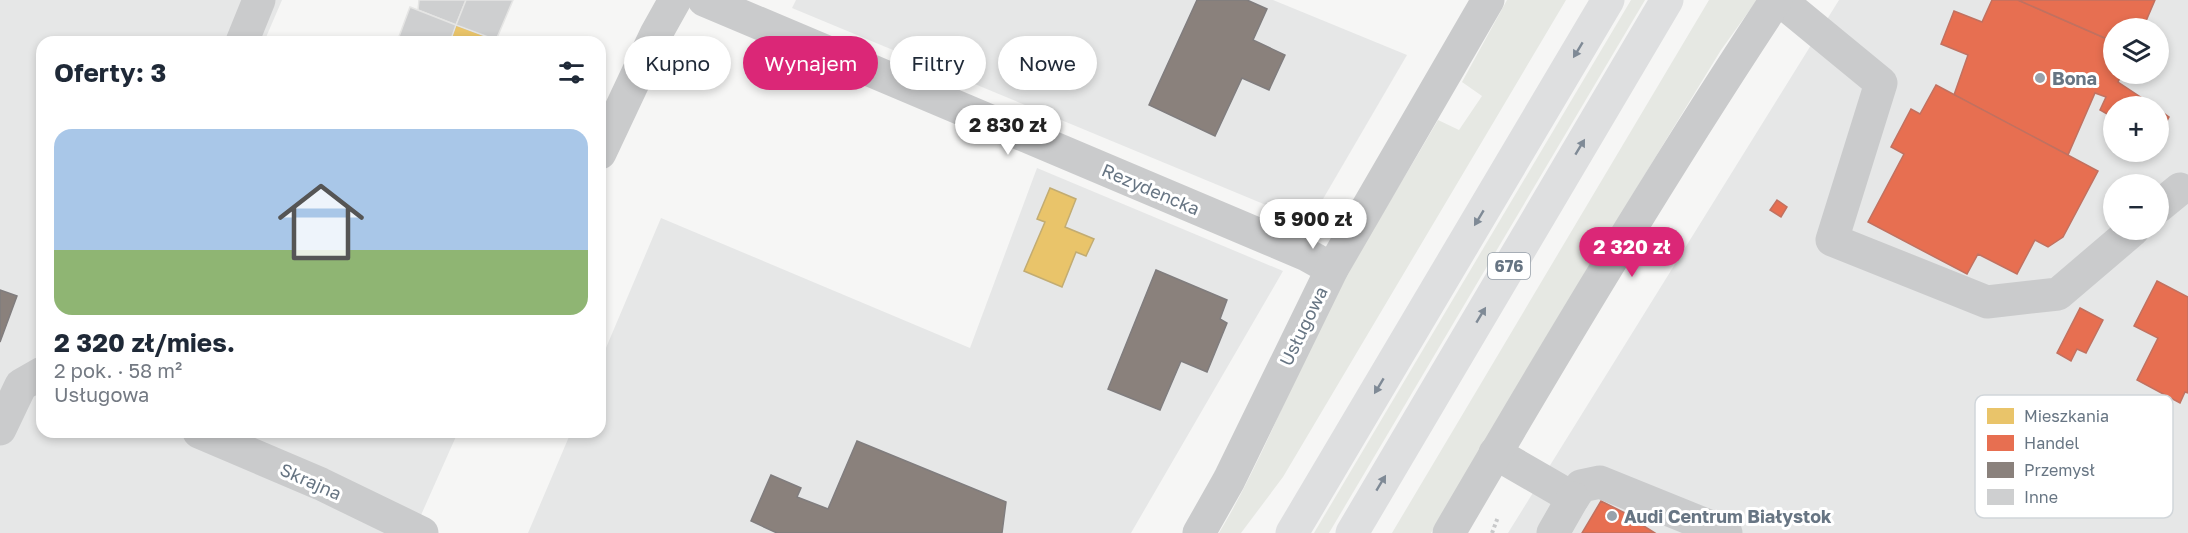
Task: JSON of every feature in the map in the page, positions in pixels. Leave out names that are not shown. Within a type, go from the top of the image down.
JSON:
[{"type":"main road","name":"676","points":[[1292,533],[1608,0]]},
{"type":"main road","name":"676","points":[[1352,533],[1667,0]]},
{"type":"main road","points":[[1279,533],[1322,481]]},
{"type":"street","points":[[244,36],[259,0]]},
{"type":"street","points":[[606,140],[656,34],[675,0]]},
{"type":"street","name":"Rezydencka","points":[[704,0],[1307,255],[1332,269]]},
{"type":"street","name":"Usługowa","points":[[1199,533],[1229,480],[1332,269],[1488,0]]},
{"type":"street","points":[[1449,533],[1495,453],[1720,86],[1778,0],[1881,83],[1832,240],[1987,302],[2058,294],[2121,240]]},
{"type":"street","points":[[0,429],[21,385],[36,376]]},
{"type":"street","name":"Skrajna","points":[[213,438],[321,484],[422,533]]},
{"type":"street","points":[[1495,453],[1573,498]]},
{"type":"street","points":[[1553,533],[1581,486],[1600,482],[1726,533]]},
{"type":"shaded area","points":[[0,0],[282,0],[267,36],[36,36],[36,438],[455,438],[413,533],[0,533]]},
{"type":"shaded area","points":[[796,0],[1273,0],[1407,55],[1309,223],[986,89],[986,36],[890,36],[890,49],[878,44],[878,36],[859,36],[792,8]]},
{"type":"shaded area","points":[[1507,0],[1566,0],[1283,477],[1241,533],[1219,533],[1248,481],[1337,294],[1438,120],[1459,130],[1482,96],[1462,82]]},
{"type":"shaded area","points":[[1631,0],[1645,0],[1329,533],[1314,533]]},
{"type":"shaded area","points":[[1709,0],[1757,0],[1721,50],[1431,533],[1392,533]]},
{"type":"shaded area","points":[[1839,0],[2188,0],[2188,533],[1508,533]]},
{"type":"shaded area","points":[[1037,168],[1283,271],[1131,533],[528,533],[568,438],[606,438],[606,348],[661,218],[970,348]]},
{"type":"building: Mieszkania","points":[[456,25],[485,36],[452,36]]},
{"type":"building: Mieszkania","points":[[1050,188],[1076,199],[1065,227],[1094,239],[1086,256],[1076,252],[1062,287],[1024,271],[1045,222],[1037,219]]},
{"type":"building: Handel","name":"Bona","points":[[1992,0],[2018,0],[2103,37],[2103,84],[2121,84],[2139,96],[2103,96],[2095,93],[2068,155],[1954,95],[1968,55],[1941,44],[1954,11],[1982,22]]},
{"type":"building: Handel","points":[[2018,0],[2155,0],[2147,18],[2103,18],[2103,37]]},
{"type":"building: Handel","points":[[1936,85],[2098,171],[2063,237],[2048,247],[2035,240],[2017,274],[1978,254],[1967,274],[1868,222],[1904,154],[1891,147],[1911,109],[1920,114]]},
{"type":"building: Handel","points":[[1777,200],[1787,207],[1781,217],[1770,210]]},
{"type":"building: Handel","points":[[2157,281],[2188,297],[2188,393],[2185,392],[2180,403],[2173,399],[2173,395],[2165,395],[2137,380],[2158,338],[2134,326]]},
{"type":"building: Handel","points":[[2080,308],[2103,320],[2086,353],[2077,349],[2071,361],[2057,353]]},
{"type":"building: Handel","name":"Audi Centrum Białystok","points":[[1601,501],[1641,521],[1639,523],[1655,533],[1582,533]]},
{"type":"building: Przemysł","points":[[1197,0],[1247,0],[1267,9],[1253,40],[1285,55],[1269,90],[1242,78],[1215,136],[1149,105]]},
{"type":"building: Przemysł","points":[[1156,270],[1227,300],[1220,319],[1227,323],[1207,372],[1181,361],[1160,410],[1108,389]]},
{"type":"building: Przemysł","points":[[0,290],[17,296],[0,342]]},
{"type":"building: Przemysł","points":[[857,441],[1006,502],[1002,533],[777,533],[751,521],[771,475],[801,488],[797,497],[828,509]]},
{"type":"building: Inne","points":[[419,0],[466,0],[456,25],[418,10]]},
{"type":"building: Inne","points":[[466,0],[513,0],[498,36],[485,36],[456,25]]},
{"type":"building: Inne","points":[[410,7],[456,25],[452,36],[399,36]]},
{"type":"place","name":"Bona","points":[[2040,78]]},
{"type":"place","name":"Audi Centrum Białystok","points":[[1612,516]]}]
